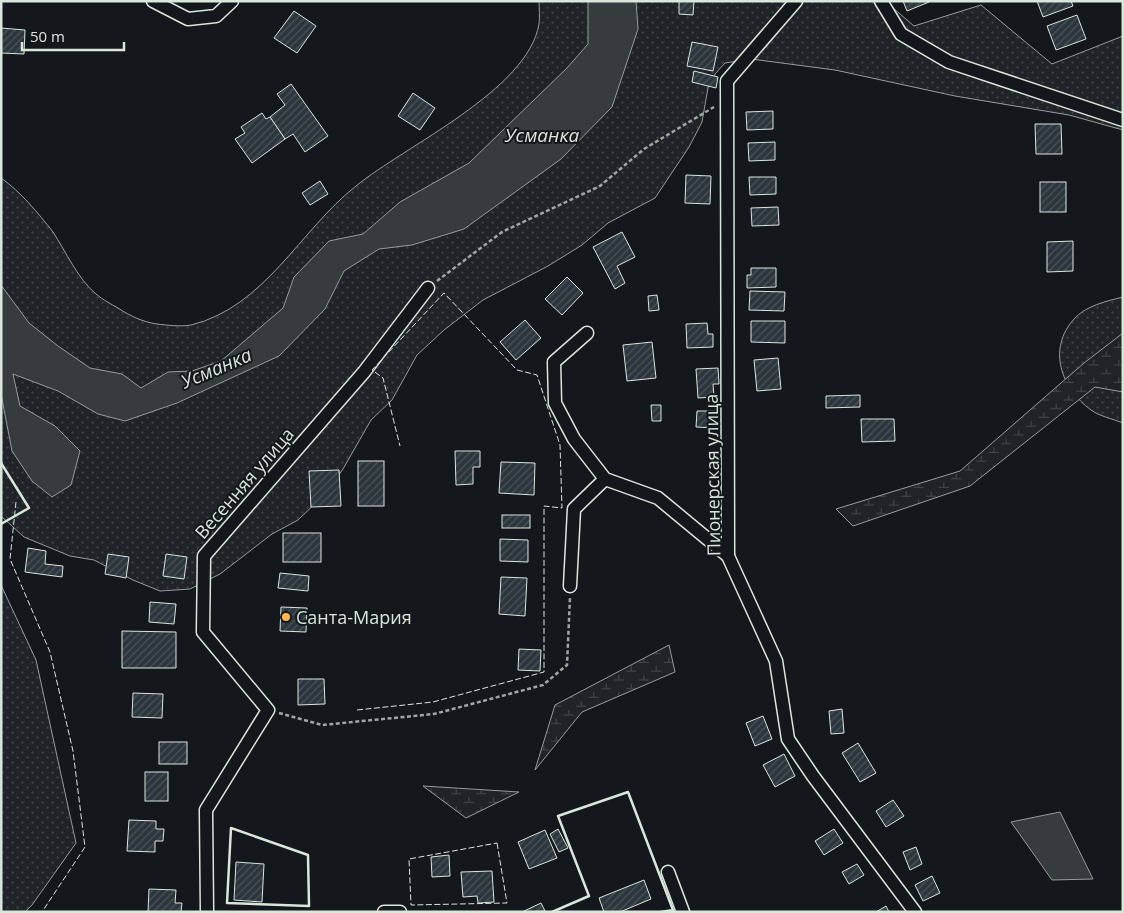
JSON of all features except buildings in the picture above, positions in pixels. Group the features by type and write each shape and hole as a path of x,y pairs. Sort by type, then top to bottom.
{"street":[{"path":"152,1 188,19 216,16 232,1"},
{"path":"881,1 901,34 949,62 1123,120"},
{"name":"Пионерская улица","path":"794,5 726,81 728,556 776,661 788,739 813,776 915,912"},
{"name":"Весенняя улица","path":"268,710 203,632 204,556 364,372 428,288"},
{"path":"587,333 554,362 555,403 574,439 605,479 658,498 728,556"},
{"path":"570,586 574,509 605,479"},
{"path":"207,912 206,810 268,710"},
{"path":"668,872 683,912"},
{"path":"384,912 400,912"}],"path":[{"path":"428,288 502,232 600,186 644,149 714,109 717,102"},
{"path":"268,710 322,725 434,714 543,685 567,665 570,586"}],"green space":[{"path":"539,1 885,1 914,26 981,5 1052,64 1123,36 1123,130 1069,115 955,96 835,70 751,59 725,63 715,74 708,88 702,122 689,147 655,198 608,223 582,245 548,266 483,300 444,330 417,355 392,400 371,420 343,469 325,494 298,520 272,534 220,574 190,589 160,591 133,580 94,560 70,556 24,537 1,516 1,178 22,196 53,232 84,281 99,296 127,314 147,322 174,326 191,325 217,316 240,302 261,285 336,204 356,186 377,170 462,115 513,72 530,48 539,24"},
{"path":"1123,297 1123,423 1094,412 1081,401 1065,379 1060,355 1061,343 1066,331 1079,314 1097,305"},
{"path":"1123,333 1123,392 1095,387 970,486 853,526 836,509 960,471 1084,363"},
{"path":"1,585 36,660 76,843 25,912 1,912"},
{"path":"669,645 675,672 582,712 535,770 555,705"},
{"path":"423,786 519,792 466,818"}],"water":[{"name":"Усманка","path":"588,1 636,1 638,29 612,107 561,159 464,229 412,245 379,249 344,271 325,309 279,356 177,403 125,421 98,414 58,391 13,374 20,406 55,426 80,451 71,485 52,497 32,481 12,451 1,394 1,285 29,323 58,346 90,368 122,374 141,388 168,372 192,371 221,361 283,308 294,277 329,241 363,234 400,202 469,163 567,68 588,44"},
{"path":"1060,812 1093,879 1052,880 1011,822"}],"fence":[{"path":"357,710 433,702 544,672 544,506 562,508 560,445 537,375 517,370 444,293 372,370 383,378 400,446"},
{"path":"16,502 10,559 50,652 73,751 85,847 42,912"},
{"path":"497,843 507,903 411,905 409,859 497,843"}],"wall":[{"path":"1,463 29,508 1,524"},
{"path":"552,912 589,896 558,816 628,792 673,910 661,912"},
{"path":"231,828 308,855 309,906 227,903 231,828"}],"place":[{"name":"Санта-Мария","path":"286,617"}]}
